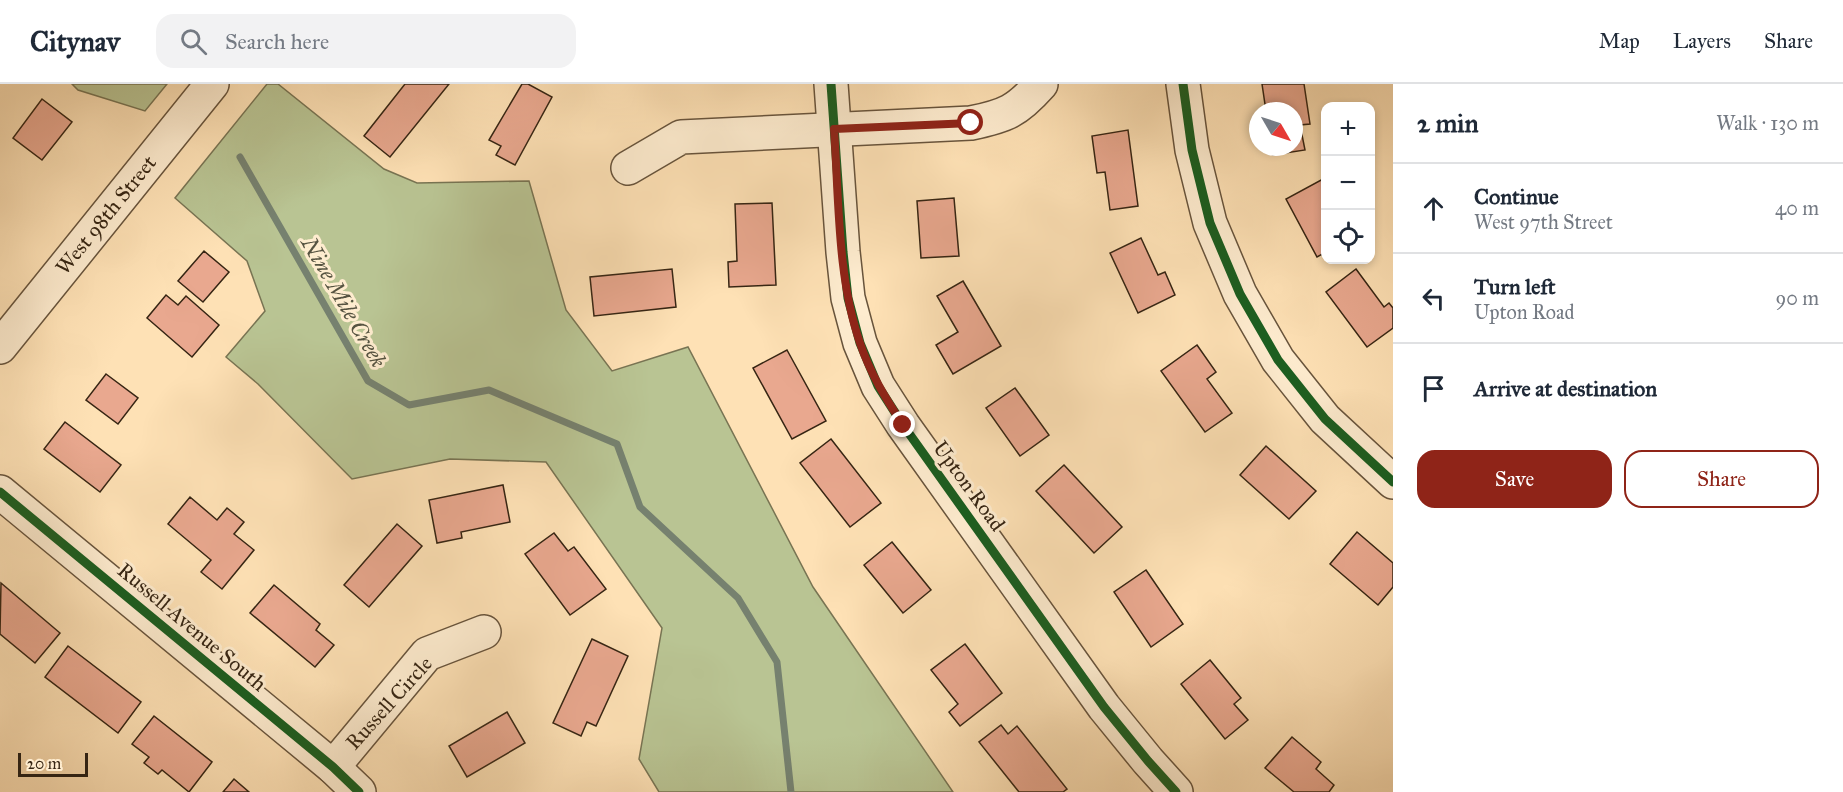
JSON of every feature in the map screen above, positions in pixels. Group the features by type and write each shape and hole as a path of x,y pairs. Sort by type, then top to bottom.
{"street":[{"name":"West 98th Street","path":"0,347 213,84"},
{"name":"Upton Road","path":"831,84 848,298 860,343 878,386 903,425 1104,706 1176,792"},
{"path":"628,168 681,137 971,123 998,118 1023,104 1041,84"},
{"path":"1183,84 1192,150 1210,223 1240,294 1284,369 1325,419 1393,482"},
{"name":"Russell Avenue South","path":"0,492 333,767 359,792"},
{"name":"Russell Circle","path":"333,767 427,654 484,632"}],"green space":[{"path":"72,84 167,84 145,111 78,90"},
{"path":"267,84 278,84 384,169 417,183 529,181 566,310 612,371 688,347 813,587 953,792 659,792 639,759 662,628 546,462 450,459 352,479 258,384 226,357 265,311 247,261 175,198"}],"building":[{"path":"405,84 449,84 390,157 364,136"},
{"path":"522,84 528,84 552,97 515,165 496,155 501,146 489,140"},
{"path":"1262,84 1304,84 1310,124 1303,125 1303,102 1265,102"},
{"path":"42,99 72,122 42,160 13,138"},
{"path":"1128,130 1138,206 1110,210 1105,172 1097,173 1092,136"},
{"path":"1321,180 1321,255 1317,257 1286,199"},
{"path":"954,198 959,256 921,258 917,201"},
{"path":"772,203 776,285 729,287 728,262 737,261 735,204"},
{"path":"1141,238 1158,275 1165,272 1175,295 1138,313 1110,253"},
{"path":"204,251 229,272 203,302 178,281"},
{"path":"672,269 676,307 594,316 590,277"},
{"path":"1356,269 1384,307 1389,303 1393,308 1393,328 1367,347 1326,292"},
{"path":"963,281 1001,346 953,374 936,345 958,332 937,296"},
{"path":"166,295 178,305 186,296 219,325 192,357 147,318"},
{"path":"1197,345 1216,372 1207,379 1232,413 1205,432 1161,371"},
{"path":"787,350 826,421 792,439 753,368"},
{"path":"106,374 138,398 118,424 86,400"},
{"path":"1015,388 1049,435 1020,456 986,408"},
{"path":"65,422 121,465 100,492 44,449"},
{"path":"831,439 881,503 850,527 800,463"},
{"path":"1266,446 1316,491 1289,519 1240,475"},
{"path":"1064,465 1122,527 1094,553 1036,491"},
{"path":"503,485 510,522 461,532 462,538 437,543 429,500"},
{"path":"190,497 217,520 227,508 244,522 234,534 254,550 222,589 201,572 211,560 168,524"},
{"path":"397,524 422,546 369,607 344,585"},
{"path":"1357,532 1393,563 1393,587 1378,605 1330,564"},
{"path":"554,533 568,551 574,547 606,589 570,615 525,554"},
{"path":"892,542 931,590 903,613 864,565"},
{"path":"1146,570 1183,624 1151,647 1114,592"},
{"path":"1,583 60,633 35,663 0,634"},
{"path":"274,585 320,624 316,630 334,645 315,667 250,613"},
{"path":"592,639 628,656 596,726 587,722 581,736 553,723"},
{"path":"965,644 1002,693 960,726 949,712 958,704 931,670"},
{"path":"68,646 141,702 118,733 45,677"},
{"path":"1210,660 1241,698 1234,704 1248,720 1225,739 1181,684"},
{"path":"507,712 525,743 467,777 449,746"},
{"path":"154,716 212,762 189,792 162,770 158,774 144,763 149,757 132,744"},
{"path":"1001,725 1008,734 1017,726 1067,789 1063,792 1019,792 979,742"},
{"path":"1292,737 1321,762 1316,769 1334,785 1329,792 1294,792 1265,768"},
{"path":"234,779 249,792 223,792"}],"waterway":[{"name":"Nine Mile Creek","path":"240,157 368,381 409,405 489,390 617,444 640,507 738,598 777,662 791,792"}],"cycle path":[{"path":"831,84 848,298 860,343 878,386 903,425 1104,707 1176,792"},
{"path":"1183,84 1192,150 1210,223 1240,294 1278,360 1325,419 1393,482"},
{"path":"0,492 333,767 359,792"}],"route":[{"path":"903,425 878,386 860,343 848,298 834,129 971,123"}]}
